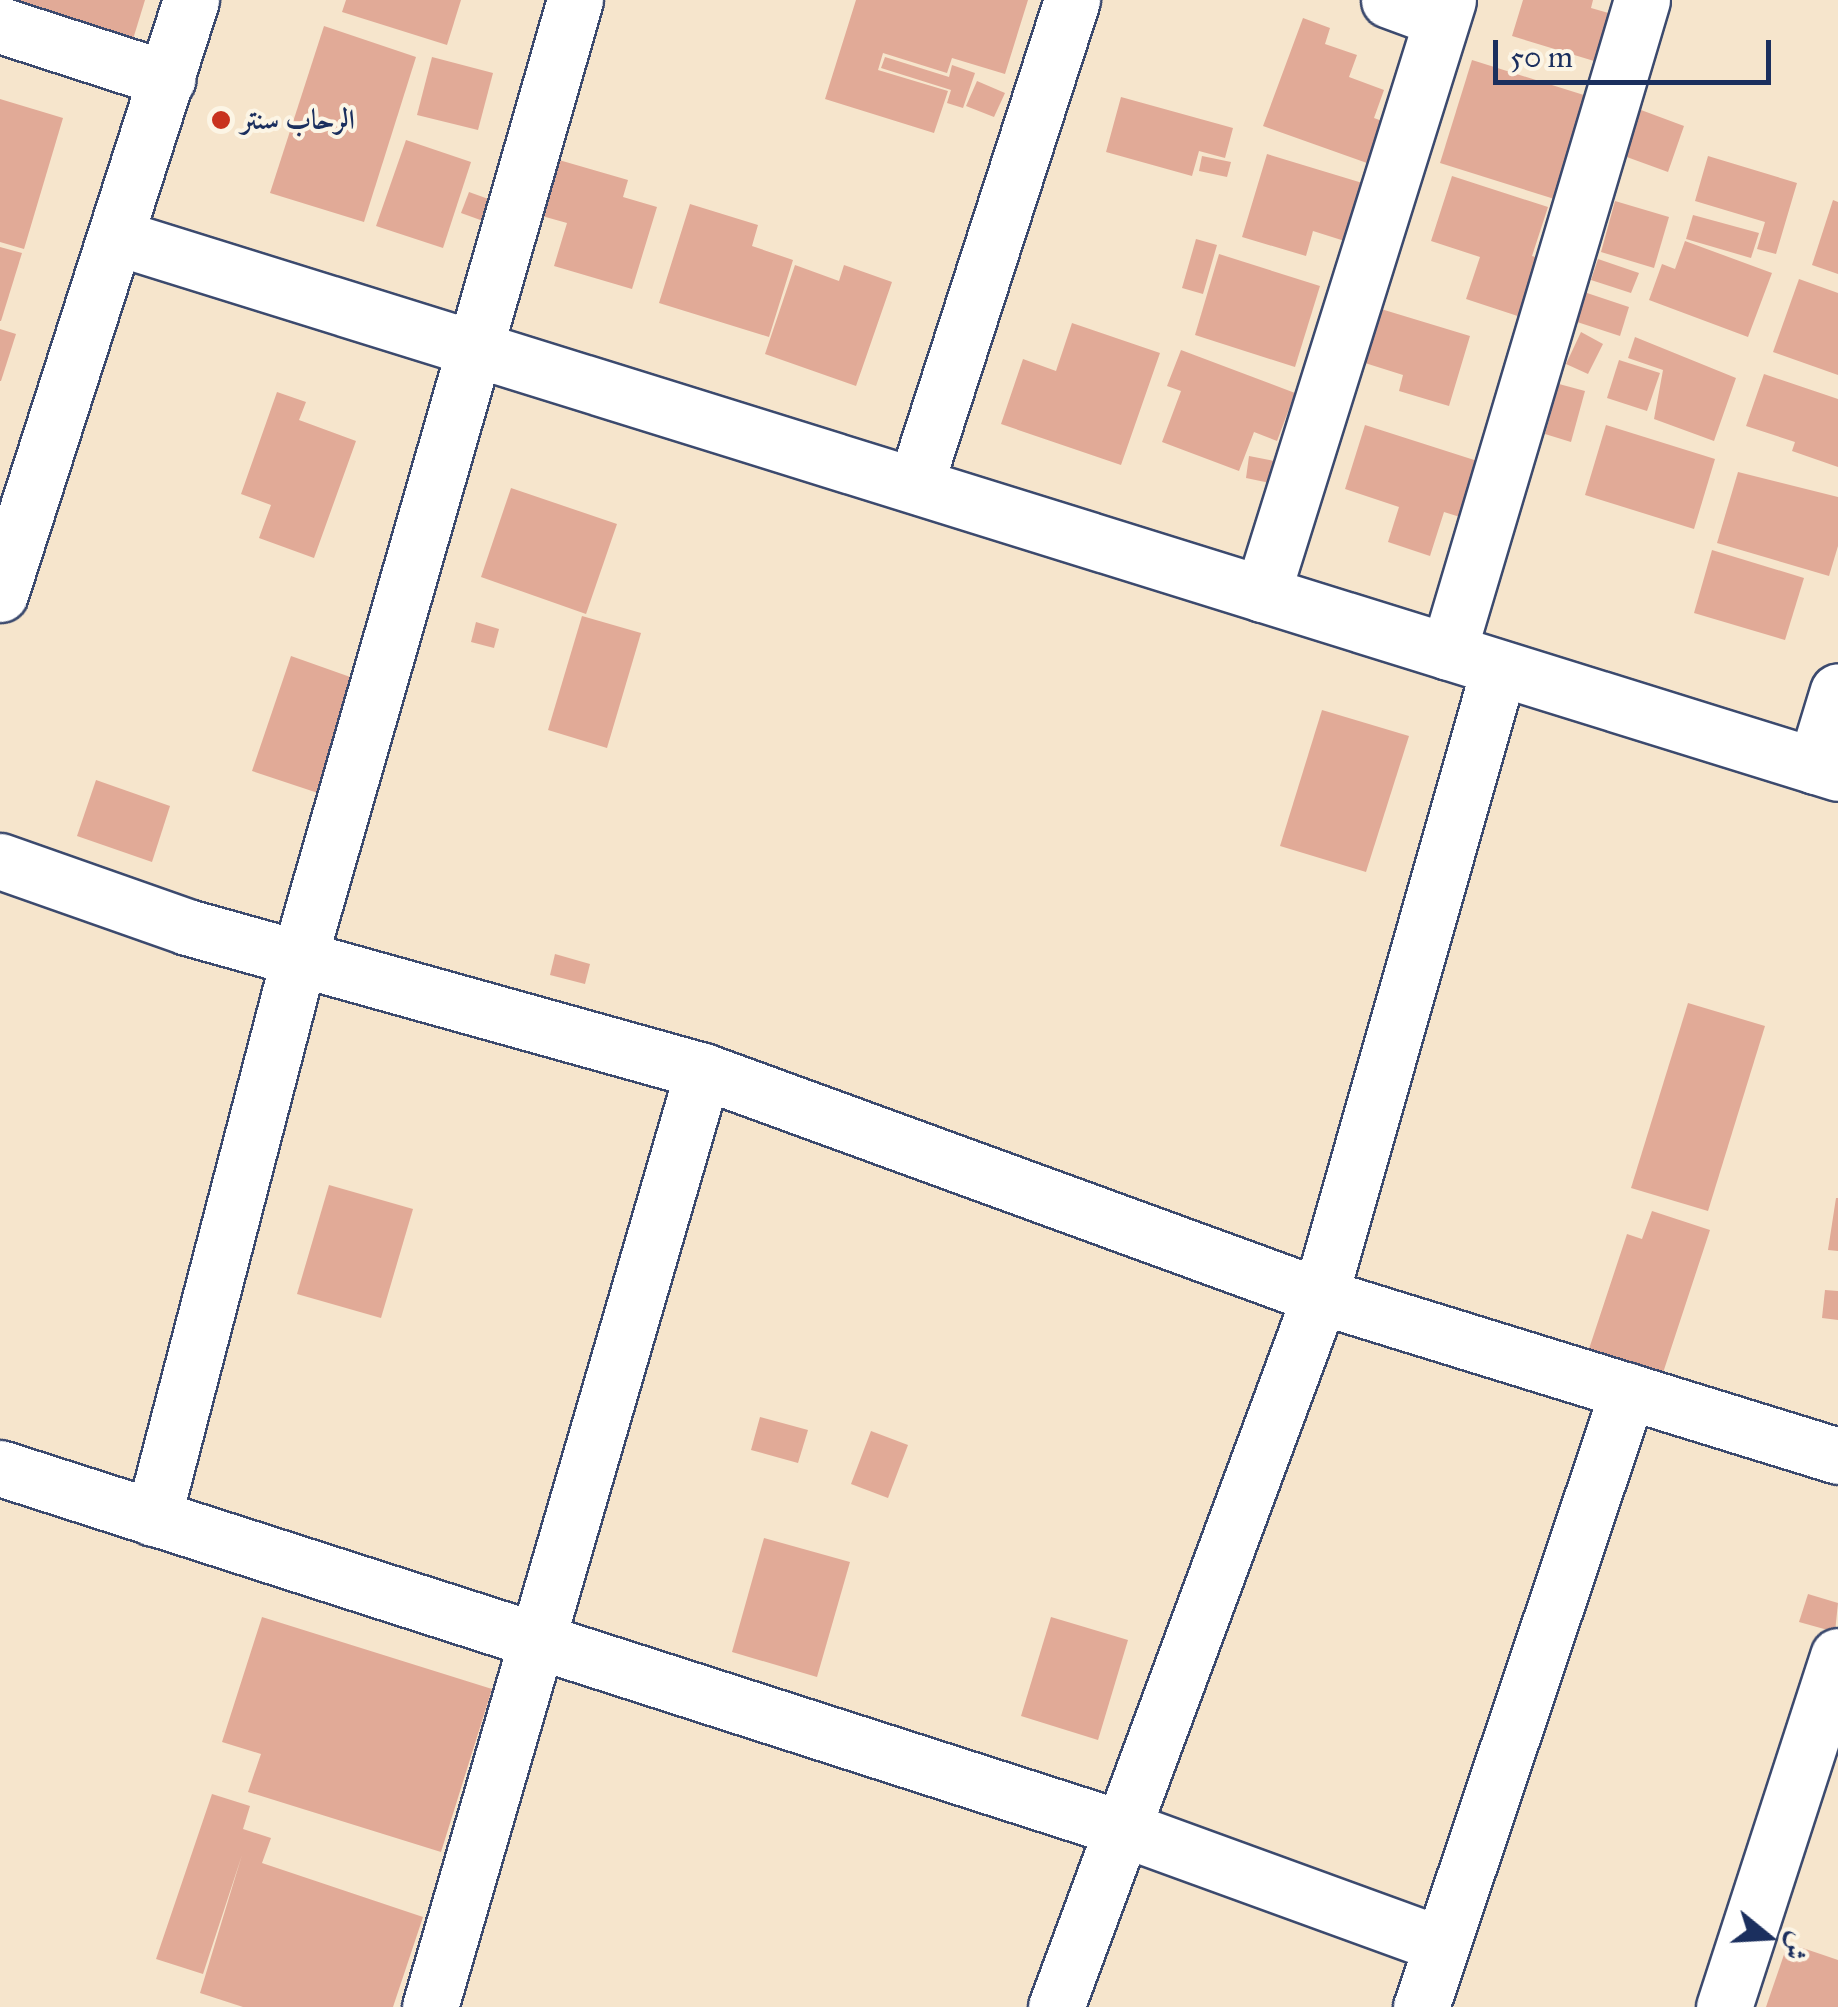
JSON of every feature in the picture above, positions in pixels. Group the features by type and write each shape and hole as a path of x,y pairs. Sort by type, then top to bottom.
{"street":[{"path":"0,594 192,0"},
{"path":"153,1518 300,958 576,0"},
{"path":"915,485 1072,0"},
{"path":"1262,594 1444,10 1389,0"},
{"path":"1056,2007 1320,1296 1473,660 1642,0"},
{"path":"0,25 167,79"},
{"path":"116,237 1826,769 1838,691"},
{"path":"0,861 187,927 704,1071 1320,1296 1838,1456"},
{"path":"430,2007 704,1071"},
{"path":"1421,2007 1628,1391"},
{"path":"0,1468 1124,1829 1442,1944"},
{"path":"1724,2007 1838,1656"}],"building":[{"path":"0,0 145,0 130,49"},
{"path":"346,0 461,0 447,45 342,12"},
{"path":"856,0 1028,0 1005,74 952,58 947,73 883,53 878,70 948,91 934,133 825,99"},
{"path":"1523,0 1593,0 1591,8 1619,16 1604,64 1512,36"},
{"path":"1303,18 1330,28 1325,44 1357,55 1349,77 1384,90 1374,118 1396,126 1381,168 1263,126"},
{"path":"324,26 416,57 364,222 270,193"},
{"path":"432,57 493,73 478,130 417,115"},
{"path":"885,57 949,77 952,65 975,73 963,108 947,103 951,90 881,68"},
{"path":"1472,60 1587,96 1564,202 1440,163"},
{"path":"977,81 1005,93 994,117 966,106"},
{"path":"1121,97 1233,128 1225,158 1199,151 1192,176 1106,152"},
{"path":"0,99 63,118 24,249 0,242"},
{"path":"1641,110 1684,126 1668,172 1624,156"},
{"path":"406,140 471,162 443,248 376,226"},
{"path":"1267,154 1369,185 1351,243 1313,231 1306,256 1242,237"},
{"path":"1202,156 1231,162 1227,177 1199,171"},
{"path":"1708,156 1797,183 1776,254 1757,249 1765,222 1695,201"},
{"path":"559,160 628,180 623,197 657,207 632,289 554,266 567,223 542,216"},
{"path":"1452,176 1548,207 1532,256 1552,262 1533,321 1466,299 1480,257 1431,241"},
{"path":"469,192 505,205 497,226 461,213"},
{"path":"1833,200 1838,202 1838,274 1812,265"},
{"path":"1615,201 1669,217 1654,268 1601,252"},
{"path":"690,204 758,225 752,246 793,260 769,337 659,303"},
{"path":"1693,215 1759,233 1751,258 1686,239"},
{"path":"1196,239 1217,245 1203,294 1182,288"},
{"path":"1685,241 1772,273 1748,337 1649,300 1662,264 1675,269"},
{"path":"0,247 22,253 1,321 0,321"},
{"path":"1219,254 1320,286 1295,367 1195,335"},
{"path":"1598,259 1639,273 1631,293 1591,280"},
{"path":"795,265 839,281 844,265 892,282 856,386 765,354"},
{"path":"1799,279 1838,293 1838,375 1773,352"},
{"path":"1581,291 1629,307 1620,336 1571,320"},
{"path":"1381,309 1470,336 1449,406 1399,391 1403,375 1365,363"},
{"path":"1072,323 1160,353 1121,465 1001,424 1023,359 1056,371"},
{"path":"0,329 16,334 1,381 0,381"},
{"path":"1581,332 1603,344 1588,374 1566,364"},
{"path":"1635,337 1736,378 1714,441 1654,419 1663,370 1628,358"},
{"path":"1181,350 1295,393 1277,441 1254,432 1239,471 1162,442 1181,391 1167,386"},
{"path":"1619,360 1660,373 1647,411 1607,398"},
{"path":"1764,374 1838,399 1838,467 1792,451 1795,442 1746,426"},
{"path":"1559,384 1585,391 1571,442 1545,434"},
{"path":"277,392 306,402 299,420 356,441 314,558 259,538 271,505 241,494"},
{"path":"1365,425 1493,466 1476,522 1444,512 1430,556 1388,542 1399,507 1345,489"},
{"path":"1606,425 1715,459 1694,529 1585,495"},
{"path":"1249,456 1274,461 1270,483 1246,478"},
{"path":"1738,472 1838,497 1838,546 1829,576 1717,543"},
{"path":"511,488 617,524 586,614 481,577"},
{"path":"1712,550 1804,578 1785,640 1694,613"},
{"path":"582,616 641,633 607,748 548,730"},
{"path":"476,622 499,629 494,648 471,642"},
{"path":"291,656 370,684 330,797 252,771"},
{"path":"1322,710 1409,736 1366,872 1280,846"},
{"path":"96,780 170,806 152,862 77,836"},
{"path":"555,954 590,964 585,984 550,975"},
{"path":"1688,1003 1765,1026 1708,1211 1631,1188"},
{"path":"329,1185 413,1209 381,1318 297,1294"},
{"path":"1838,1198 1838,1251 1828,1250"},
{"path":"1652,1211 1710,1230 1659,1385 1585,1361 1627,1234 1642,1239"},
{"path":"1825,1290 1838,1291 1838,1320 1822,1318"},
{"path":"760,1417 808,1430 798,1463 751,1450"},
{"path":"871,1431 908,1445 888,1498 851,1484"},
{"path":"764,1538 850,1562 817,1677 732,1652"},
{"path":"1808,1594 1838,1603 1835,1632 1799,1622"},
{"path":"262,1617 492,1689 441,1852 248,1792 261,1754 222,1742"},
{"path":"1051,1617 1128,1640 1098,1740 1021,1716"},
{"path":"212,1794 250,1806 243,1829 271,1838 262,1863 423,1917 393,2007 243,2007 200,1993 242,1855 203,1974 156,1959"},
{"path":"1788,1943 1838,1960 1838,2007 1766,2007"}],"place":[{"name":"الرحاب سنتر","path":"221,120"}]}
